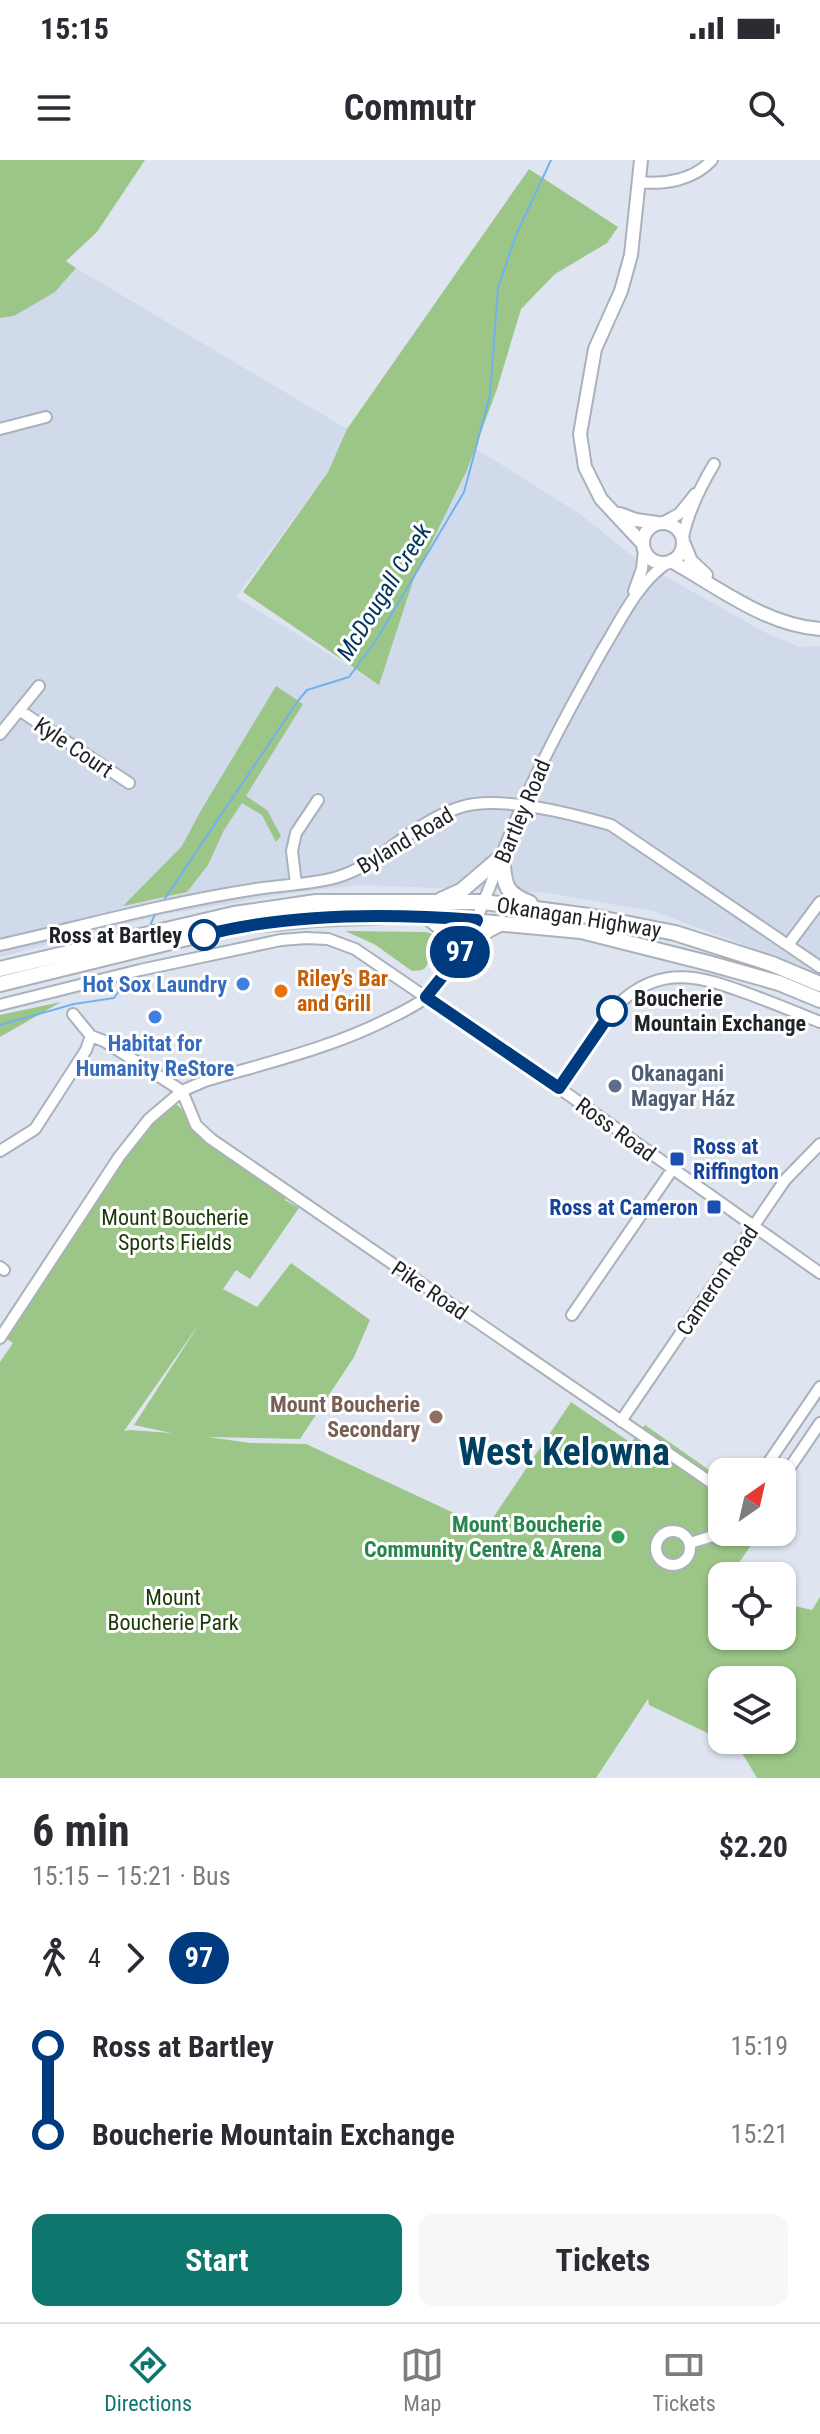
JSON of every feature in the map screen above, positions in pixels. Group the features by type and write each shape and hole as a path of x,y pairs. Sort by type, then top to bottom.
{"highway":[{"path":"435,902 461,891 502,856"},
{"path":"502,856 508,891 515,897 553,911"},
{"name":"Okanagan Highway","path":"0,984 234,914 316,902 484,902 675,933 772,964 820,984"},
{"name":"Okanagan Highway","path":"0,969 232,927 408,915 581,931 779,983 820,1000"},
{"path":"427,916 444,928 450,939 454,962"},
{"path":"462,949 502,923"}],"main road":[{"path":"641,160 631,255 621,291 595,349 580,434 585,467 601,499 654,561 669,562 785,624 820,629"},
{"path":"613,511 636,520 676,527 691,561 727,593"},
{"path":"644,547 647,531 660,523"},
{"path":"669,562 679,556 683,540"}],"street":[{"path":"639,182 656,184 687,178 712,160"},
{"path":"0,429 46,417"},
{"path":"660,523 679,514 714,464"},
{"path":"683,540 685,527 703,483"},
{"name":"Bartley Road","path":"630,604 642,569 644,547"},
{"name":"Bartley Road","path":"0,1338 119,1157 149,1119 182,1091 205,1081 357,1035 426,997 454,962 477,920 521,806 578,693 630,604 652,574 669,562"},
{"path":"0,734 39,686"},
{"name":"Kyle Court","path":"19,710 129,783"},
{"path":"296,884 292,851 296,833 318,800"},
{"name":"Byland Road","path":"0,945 250,890 321,881 349,873 426,823 461,806 500,804 575,815 611,825 820,967"},
{"path":"788,945 820,902"},
{"name":"Ross Road","path":"0,1005 127,973 281,940 328,939 355,949 426,997 820,1273"},
{"path":"559,1088 624,999 662,979 680,977 712,981 820,1022"},
{"path":"73,1014 91,1036 104,1041 182,1091"},
{"path":"0,1151 35,1129 86,1050 91,1036"},
{"name":"Pike Road","path":"182,1091 196,1125 211,1139 708,1480"},
{"name":"Cameron Road","path":"621,1421 785,1180 820,1144"},
{"path":"572,1315 672,1170"},
{"path":"772,1458 820,1387"},
{"path":"796,1458 819,1424 800,1416"},
{"path":"690,1543 708,1538"}],"shaded area":[{"path":"76,268 347,429 328,472 236,597 378,684 413,581 475,448 580,514 640,562 764,632 800,647 820,646 820,973 653,911 541,892 360,885 291,893 162,915 0,957 0,318 14,316 55,292"}],"green space":[{"path":"0,160 145,160 97,232 66,261 76,268 55,292 14,316 0,318"},
{"path":"529,169 618,227 607,243 555,274 521,309 497,389 467,470 413,581 379,685 243,592 328,472 347,429"},
{"name":"McDougall Creek","path":"276,686 303,704 246,796 267,810 281,836 276,842 262,815 242,803 224,830 208,865 187,892 123,906 182,846"},
{"path":"345,931 426,932 435,935 440,944 425,968 412,971 374,944"},
{"path":"61,1002 0,1037 0,1015"},
{"path":"173,1101 243,1167 287,1196 285,1200 299,1208 250,1279 236,1270 223,1289 257,1307 291,1263 370,1320 354,1357 300,1439 208,1437 250,1443 306,1444 486,1528 571,1402 631,1443 645,1425 708,1469 708,1546 750,1546 740,1562 708,1562 708,1650 796,1650 796,1606 812,1610 820,1597 820,1778 757,1778 743,1754 796,1754 796,1666 708,1666 708,1733 649,1705 648,1699 596,1778 0,1778 0,1362 13,1343 0,1335 0,1328 117,1155","holes":["200,1323 134,1425 171,1433 124,1431"]}],"waterway":[{"name":"McDougall Creek","path":"162,903 297,702 307,690 349,677 375,642 464,492 490,395 498,288 516,235 551,160"},
{"name":"McDougall Creek","path":"149,928 156,912"},
{"name":"McDougall Creek","path":"0,1025 74,1004 114,998 131,975"}],"bus line":[{"name":"97","path":"204,935 232,927 316,919 408,915 477,920 454,962 426,997 559,1088 612,1011"}],"place":[{"name":"Ross at Bartley","path":"204,935"},
{"name":"Hot Sox Laundry","path":"243,984"},
{"name":"Riley’s Bar and Grill","path":"281,991"},
{"name":"Boucherie Mountain Exchange","path":"612,1011"},
{"name":"Habitat for Humanity ReStore","path":"155,1017"},
{"name":"Okanagani Magyar Ház","path":"615,1086"},
{"name":"Ross at Riffington","path":"677,1159"},
{"name":"Ross at Cameron","path":"714,1207"},
{"name":"Mount Boucherie Secondary","path":"436,1417"},
{"name":"Mount Boucherie Community Centre & Arena","path":"618,1537"}],"district":[{"name":"West Kelowna","path":"564,1452"}],"park label":[{"name":"Mount Boucherie Sports Fields","path":"175,1230"},
{"name":"Mount Boucherie Park","path":"173,1610"}]}
